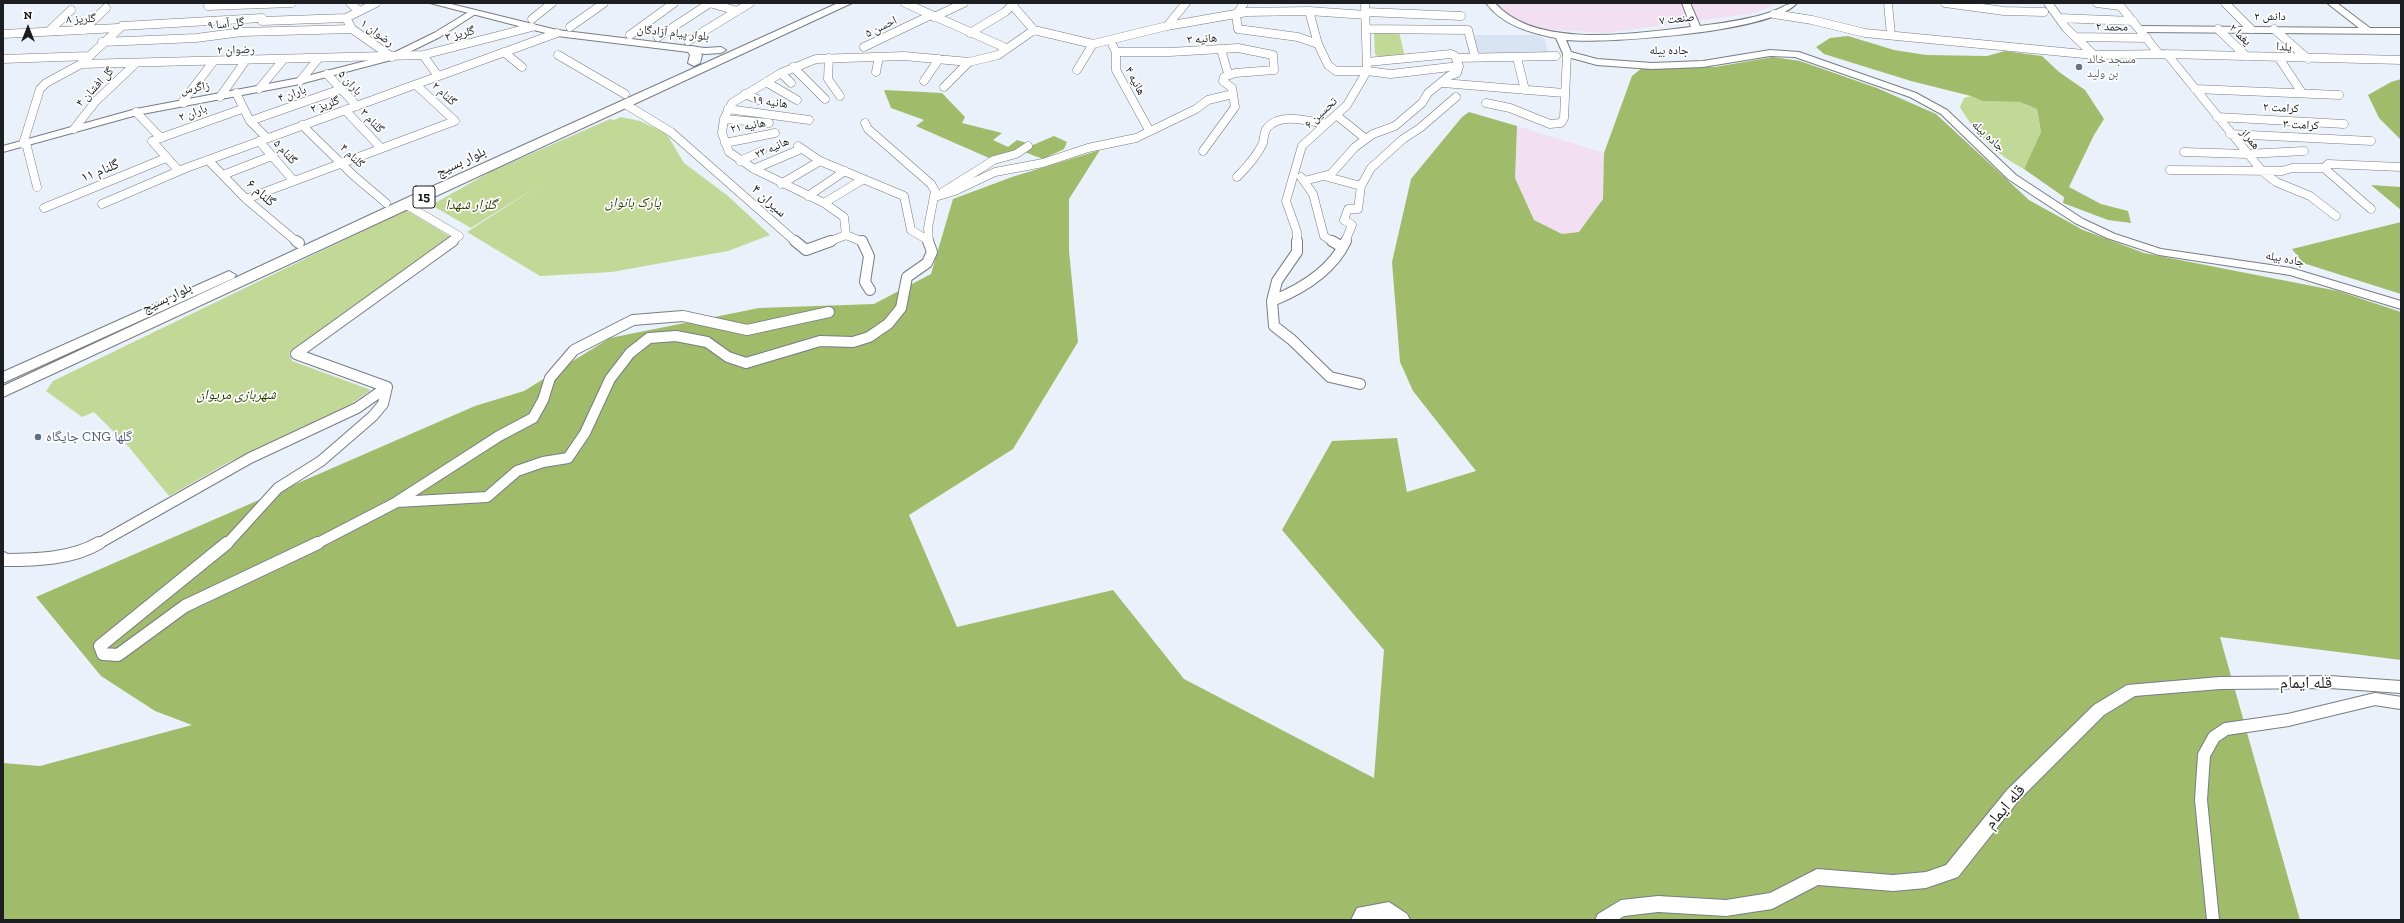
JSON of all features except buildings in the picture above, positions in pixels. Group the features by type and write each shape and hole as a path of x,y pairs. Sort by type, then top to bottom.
{"main road":[{"name":"بلوار پیام آزادگان","path":"435,3 473,13 532,23 658,38 726,53"},
{"name":"بلوار پیام آزادگان","path":"465,3 532,23 557,33 690,45"},
{"name":"بلوار بسیج","path":"3,392 405,204 625,99 694,62 726,53 825,3"},
{"name":"بلوار بسیج","path":"3,378 386,203 625,99 726,53 847,3"},
{"path":"690,45 696,55 694,62"}],"street":[{"path":"195,22 210,5 292,3"},
{"path":"350,3 359,10"},
{"name":"رضوان ۱","path":"376,3 359,10 346,18 352,29 392,57"},
{"path":"532,23 552,3"},
{"path":"570,27 604,3"},
{"path":"630,35 674,3"},
{"path":"658,38 710,3 737,11"},
{"path":"690,45 750,3"},
{"path":"905,3 1006,48"},
{"name":"احسن ۵","path":"864,47 964,3"},
{"path":"1167,26 1186,3"},
{"path":"1244,3 1235,14 1235,21 1238,29 1298,37 1318,44"},
{"path":"1303,3 1318,44 1332,70 1367,71 1391,74 1459,66"},
{"name":"تحسین ۶","path":"1360,384 1330,377 1292,340 1274,326 1272,302 1277,280 1297,252 1297,232 1286,201 1302,146 1347,105 1367,71 1368,62 1365,3"},
{"name":"صنعت ۷","path":"1490,3 1495,10 1508,20 1560,36 1599,37 1696,29 1741,22 1774,14 1793,3"},
{"path":"1686,3 1696,29"},
{"path":"1888,3 1892,35"},
{"path":"1945,3 2004,11 2044,12"},
{"path":"2048,3 2059,18 2094,55"},
{"path":"2097,3 2119,4"},
{"path":"2225,3 2251,29"},
{"path":"2331,3 2368,30"},
{"path":"970,33 1014,4 1034,30 1093,44 1111,41 1167,26 1235,14 1306,11 1461,16"},
{"name":"همراز","path":"2119,4 2147,38 2195,89 2230,134 2262,171 2276,182 2310,196 2336,216"},
{"path":"84,30 106,8"},
{"path":"49,31 71,10"},
{"name":"زاگرس","path":"3,149 136,112 300,81 392,57 437,35 473,13"},
{"name":"یلدا","path":"1774,14 1812,20 1865,33 2094,55 2163,54 2308,59 2401,60"},
{"name":"گلریز ۸","path":"3,34 262,18 262,21 346,18"},
{"path":"2059,18 2133,21"},
{"name":"گلریز ۳","path":"392,57 423,55 532,23"},
{"path":"37,187 25,143 40,89 46,83 81,64 102,42 120,27"},
{"name":"گل آسا ۹","path":"102,42 196,38 249,32 352,29"},
{"path":"1367,29 1468,30 1475,57"},
{"name":"دانش ۲","path":"2140,29 2401,30"},
{"name":"یغما ۲","path":"2218,29 2246,56"},
{"path":"2274,29 2308,59"},
{"path":"870,290 865,282 869,256 863,241 846,235 844,217 824,202 781,184 740,161 730,152 722,134 724,119 728,109 732,103 745,94 781,73 816,59 879,57 939,59 969,62 998,55 1034,30"},
{"name":"گلریز ۲","path":"102,204 208,160 557,33"},
{"path":"1486,103 1510,108 1550,124 1561,123 1564,118 1567,54 1560,36"},
{"name":"محمد ۲","path":"2076,37 2147,38"},
{"name":"هانیه ۴","path":"1111,41 1116,52 1116,70 1149,130"},
{"path":"1077,70 1093,44"},
{"path":"1221,49 1227,70"},
{"name":"هانیه ۳","path":"1116,52 1141,54 1221,49 1261,50 1273,55 1275,61 1274,70 1227,75 1224,77 1223,81 1232,88 1233,94"},
{"path":"504,52 522,67"},
{"name":"جاده بیله","path":"1567,54 1582,61 1629,64 1704,64 1753,53 1779,52 1796,54 1913,95 1944,112 2012,177 2079,221 2111,236 2159,252 2291,272 2401,305"},
{"path":"1368,62 1449,54 1456,58 1517,58 1556,56"},
{"path":"423,55 438,76"},
{"path":"558,55 625,99"},
{"path":"3,59 89,56"},
{"name":"رضوان ۲","path":"81,64 135,64 392,57"},
{"path":"876,72 879,57"},
{"path":"829,58 826,75 833,90 840,96"},
{"path":"1304,181 1331,174 1366,139 1373,134 1395,126 1422,103 1428,93 1443,83 1449,76 1457,73 1459,66 1456,58"},
{"path":"1517,58 1525,90"},
{"path":"2279,58 2302,93"},
{"path":"300,81 318,59"},
{"path":"924,81 939,59"},
{"path":"220,97 246,60"},
{"path":"259,89 284,60"},
{"path":"184,103 183,101 213,62"},
{"path":"944,87 969,62"},
{"name":"گل افشان ۴","path":"74,129 96,101 135,64"},
{"path":"793,67 825,99"},
{"path":"781,73 792,83"},
{"name":"باران ۵","path":"327,74 357,106"},
{"path":"766,82 797,100"},
{"path":"1443,83 1564,93"},
{"name":"گلنام ۲","path":"381,148 455,121 416,85"},
{"name":"باران ۴","path":"250,121 341,89"},
{"path":"2195,89 2339,95"},
{"path":"236,93 242,109 250,121 267,138"},
{"path":"745,94 758,100"},
{"path":"935,197 955,191 995,172 1043,163 1088,148 1136,138 1149,130 1196,109 1208,100 1233,94 1235,108 1230,118 1216,132 1203,151"},
{"path":"1272,302 1296,292 1319,274 1339,254 1352,225 1344,220 1348,209 1358,209 1362,186 1371,168 1403,139 1420,128 1456,97"},
{"name":"سیران ۴","path":"625,99 671,132 806,250 846,235"},
{"name":"باران ۲","path":"166,158 152,141 242,109"},
{"name":"هانیه ۱۹","path":"728,109 809,120"},
{"name":"گلنام ۳","path":"345,110 381,148"},
{"path":"136,112 161,138"},
{"path":"1336,115 1366,139"},
{"name":"کرامت ۲","path":"2217,117 2344,124"},
{"path":"724,119 769,123"},
{"path":"1237,177 1246,169 1259,151 1265,137 1266,129 1275,121 1289,119 1326,124"},
{"path":"397,502 487,497 517,471 543,462 568,458 585,433 610,379 630,352 649,338 676,336 707,342 728,357 746,363 820,341 853,342 869,337 888,324 901,308 906,277 927,263 932,252 926,239 928,219 936,191 931,184 868,129 865,122"},
{"name":"گلنام ۴","path":"302,125 386,203"},
{"name":"هانیه ۲۱","path":"726,143 775,133"},
{"name":"کرامت ۳","path":"2230,134 2371,141"},
{"name":"گلنام ۵","path":"259,141 293,180"},
{"path":"935,197 994,160 1016,154 1028,146"},
{"path":"246,199 381,148"},
{"name":"هانیه ۲۳","path":"754,169 799,148 820,161"},
{"path":"740,161 762,152"},
{"path":"2184,152 2248,154 2304,152"},
{"path":"223,175 272,156"},
{"path":"166,158 179,171"},
{"name":"گلنام ۱۱","path":"44,208 166,158"},
{"name":"گلنام ۶","path":"208,160 246,199 299,243"},
{"path":"781,184 820,161 846,171 862,180 904,196 911,230 926,239"},
{"path":"2170,170 2262,171 2324,168 2328,164 2401,167"},
{"path":"2324,168 2371,209"},
{"path":"1295,169 1313,194 1324,236 1342,247"},
{"path":"808,196 846,171"},
{"path":"1324,176 1362,186"},
{"path":"824,202 862,180"},
{"path":"387,387 347,370 296,354 459,236 405,204"},
{"path":"387,387 383,404 373,416 321,461 278,488 222,548 100,646 103,654 118,656 185,606 290,558 397,502 499,436 533,418 543,400 550,378 574,350 633,320 682,316 747,330 830,312"},
{"path":"3,558 5,560 36,560 89,549 250,458 357,408 387,387"},
{"name":"قله ایمام","path":"1604,920 1621,908 1658,904 1726,908 1772,901 1816,877 1893,883 1926,880 1952,871 2013,795 2099,710 2132,690 2220,683 2330,682 2401,686"},
{"path":"2213,920 2200,800 2204,755 2214,736 2226,729 2288,720 2375,698 2401,703"},
{"path":"1360,920 1363,914 1389,910 1401,920"}],"shaded area":[{"path":"1496,3 1779,3 1755,13 1605,33 1541,29 1510,17"},
{"path":"1473,35 1539,35 1545,40 1549,56 1478,55"},
{"path":"1517,126 1604,153 1603,199 1579,232 1562,234 1534,220 1515,178"}],"green space":[{"path":"1374,31 1399,32 1405,57 1380,58 1375,54"},
{"path":"1848,36 1894,50 1926,55 1987,56 2005,51 2042,56 2059,72 2085,90 2104,119 2094,135 2069,187 2101,204 2128,211 2131,223 2108,220 2063,203 2064,197 2024,169 2041,132 2037,109 2020,102 1982,101 1971,96 1911,81 1824,54 1816,47 1830,38"},
{"path":"1773,57 1800,61 1877,88 1936,114 2029,200 2083,230 2144,253 2338,291 2401,312 2401,660 2220,637 2300,920 3,920 3,763 40,766 192,725 155,711 101,676 36,597 475,406 524,391 610,338 759,308 874,304 931,274 953,199 1012,177 1100,150 1069,199 1069,251 1078,342 1013,449 909,515 957,627 1113,590 1184,679 1374,778 1384,650 1282,530 1332,441 1397,438 1407,492 1476,471 1413,391 1400,362 1392,262 1411,179 1462,117 1469,112 1517,126 1515,178 1534,220 1562,234 1579,232 1603,199 1604,153 1632,76 1642,68 1715,67"},
{"path":"2401,79 2401,140 2379,118 2368,95 2391,82"},
{"path":"884,90 942,93 965,117 962,123 1002,133 993,140 1008,147 1017,140 1033,145 1054,136 1067,142 1064,149 1043,159 1019,150 989,158 916,126 924,120 891,108"},
{"path":"1971,96 1982,101 2020,102 2037,109 2041,132 2024,169 2005,157 1988,143 1966,117 1960,107 1964,98"},
{"name":"پارک بانوان","path":"621,117 640,121 666,133 684,163 728,196 770,235 728,251 612,272 540,276 467,232 543,183 471,228 433,206 435,203 492,171 610,119 614,120"},
{"path":"2371,185 2401,187 2401,210"},
{"name":"شهربازی مریوان","path":"406,210 451,237 289,353 292,361 371,390 344,409 229,462 169,496 128,446 94,412 82,417 46,391 53,381"},
{"path":"2401,222 2401,294 2303,263 2292,249"}],"place":[{"name":"مسجد خالد بن ولید","path":"2079,67"},
{"name":"جایگاه CNG گلها","path":"38,437"}],"park label":[{"name":"گلزار شهدا","path":"471,205"}]}
